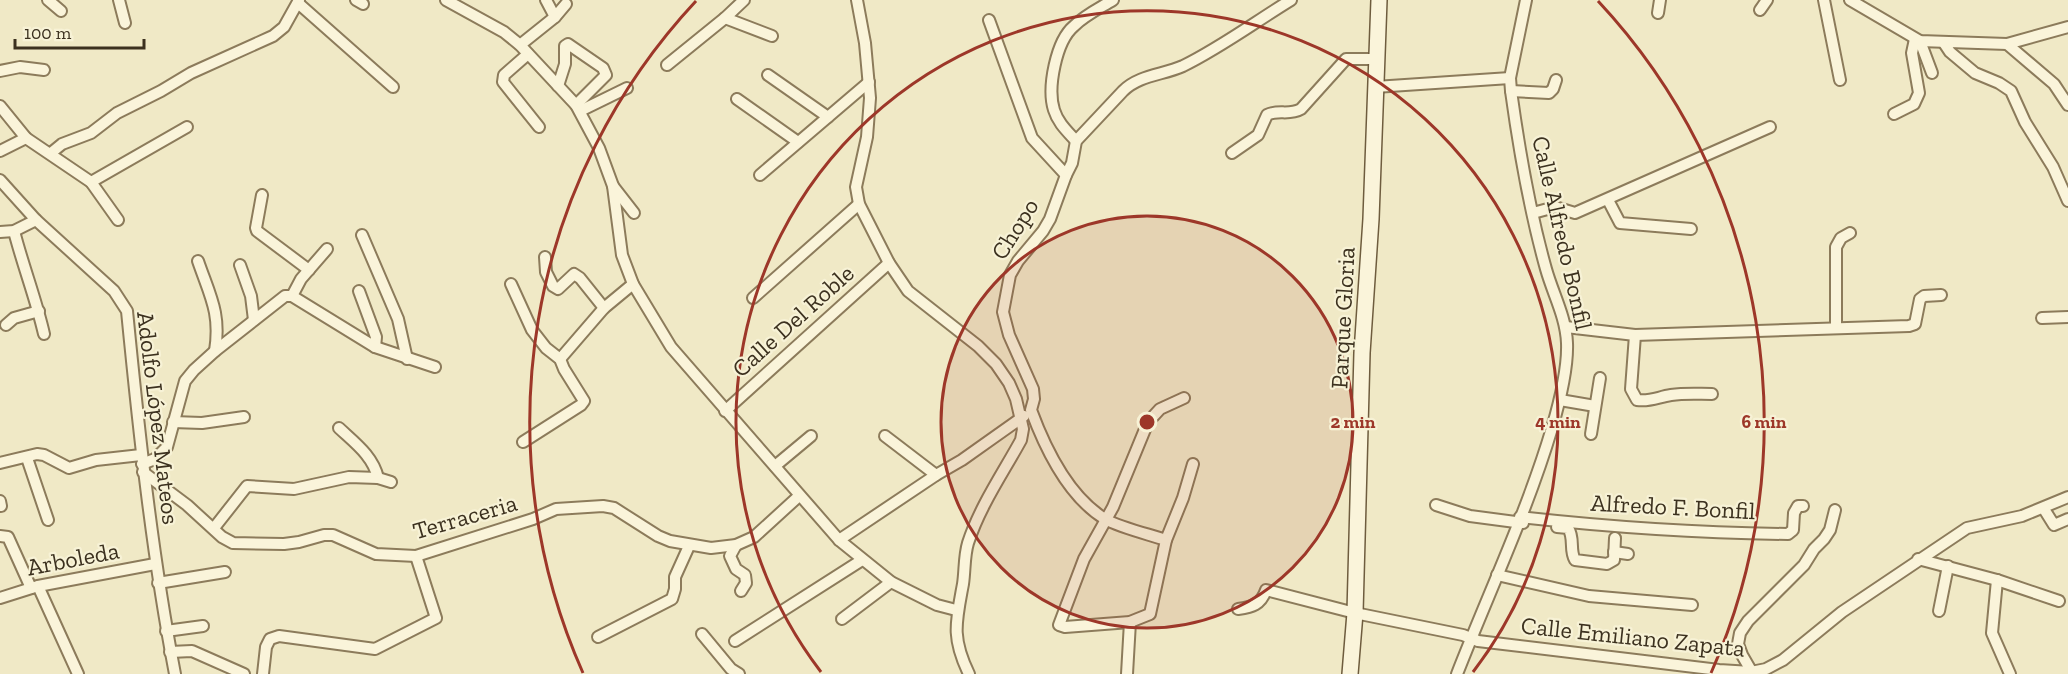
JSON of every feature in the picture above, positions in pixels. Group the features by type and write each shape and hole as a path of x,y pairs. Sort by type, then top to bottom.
{"main road":[{"name":"Parque Gloria","path":"1379,0 1377,59 1380,87"},
{"name":"Parque Gloria","path":"1360,674 1359,614 1371,219 1388,0"},
{"name":"Parque Gloria","path":"1350,674 1359,614"}],"street":[{"path":"48,0 61,11"},
{"path":"119,0 125,22"},
{"path":"446,0 504,32 520,45 578,108 599,148 613,186 621,255 633,284 671,347 838,540 891,582 937,605 957,610"},
{"path":"546,0 555,17"},
{"path":"667,65 744,0"},
{"path":"856,0 865,43 869,82 867,137 856,187 859,204 888,262 908,291 978,346 996,364 1009,383 1016,399 1023,429 1022,440 976,521 967,545 963,584 957,610 956,640 969,674"},
{"path":"1076,141 1060,123 1054,109 1052,94 1057,53 1062,39 1073,26 1113,0"},
{"name":"Chopo","path":"1166,540 1106,520 1090,508 1053,461 1031,410 1034,399 1033,390 1009,335 1003,312 1006,291 1010,275 1018,261 1050,219 1072,163 1076,141 1131,83 1181,67 1291,0"},
{"name":"Calle Alfredo Bonfil","path":"1457,674 1520,520 1544,453 1560,400 1567,347 1566,327 1546,269 1533,213 1511,91 1510,78 1526,0"},
{"path":"1658,14 1660,0"},
{"path":"1760,10 1767,0"},
{"path":"1824,0 1840,80"},
{"path":"1850,0 1917,40 2007,44 2068,27"},
{"path":"1872,0 1873,15"},
{"path":"51,153 62,144 91,133 117,113 202,67 273,36 284,27 298,1 393,87"},
{"path":"520,45 555,17 566,4"},
{"path":"725,18 772,36"},
{"path":"989,20 1032,138 1066,175"},
{"path":"1917,40 1932,73"},
{"path":"1894,114 1914,104 1919,93 1912,53 1917,40"},
{"path":"1944,43 1950,52 1975,73 1999,83 2011,92 2025,122 2054,167 2068,201"},
{"path":"558,86 565,63 565,46 568,44 603,68 606,75 578,108"},
{"path":"2007,44 2054,84 2068,105"},
{"path":"528,54 504,75 503,82 539,127"},
{"path":"1232,153 1258,135 1267,115 1278,111 1290,113 1300,109 1346,59 1377,59"},
{"path":"0,71 20,68 45,70"},
{"path":"768,75 828,117"},
{"path":"1380,87 1510,78"},
{"path":"1511,91 1549,93 1556,80"},
{"path":"760,174 869,82"},
{"path":"578,108 627,88"},
{"path":"737,99 798,142"},
{"path":"0,105 26,138 91,182 118,220"},
{"path":"91,182 187,127"},
{"path":"1533,213 1555,207 1575,213 1770,127"},
{"path":"0,152 26,138"},
{"name":"Adolfo López Mateos","path":"0,180 36,220 106,282 127,311 142,463 155,564 175,674"},
{"path":"613,186 634,213"},
{"path":"262,195 257,231 309,270"},
{"path":"1608,200 1620,223 1691,229"},
{"path":"753,298 859,204"},
{"path":"0,232 14,231 36,220"},
{"path":"14,231 44,334"},
{"path":"1836,328 1836,247 1841,238 1850,233"},
{"path":"362,235 398,319 407,359"},
{"path":"292,296 301,279 327,249"},
{"path":"545,257 546,272 552,286 558,288 574,274 580,278 604,308"},
{"path":"198,261 217,314 218,330 215,351"},
{"name":"Calle Del Roble","path":"725,411 888,262"},
{"path":"240,265 251,296 254,320"},
{"path":"511,284 532,330 546,348 560,359 584,401 582,405 523,442"},
{"path":"560,359 604,308 633,284"},
{"path":"359,291 376,337 375,347"},
{"path":"0,463 44,455 69,468 96,460 142,463 155,459 167,447 185,381 215,351 285,296 292,296 375,347 435,367"},
{"path":"1566,327 1635,335 1909,327 1915,324 1920,299 1924,296 1941,296"},
{"path":"6,325 14,318 39,311"},
{"path":"2042,318 2068,317"},
{"path":"1635,335 1630,389 1637,400 1648,402 1686,393 1712,394"},
{"path":"1591,434 1600,378"},
{"path":"1184,398 1160,409 1148,422 1106,520 1084,560 1059,625 1065,627 1130,622 1150,614 1166,540 1183,498 1193,464"},
{"path":"1560,400 1595,406"},
{"path":"838,540 962,460 1031,410"},
{"path":"173,422 202,423 244,417"},
{"path":"339,428 369,456 376,466 378,478"},
{"path":"775,466 811,435"},
{"path":"885,436 936,475"},
{"path":"27,458 48,520"},
{"name":"Terraceria","path":"142,463 222,537 233,543 284,544 333,535 376,554 417,556 533,519 556,509 603,506 614,508 658,536 689,546 711,548 736,545 754,537 799,496"},
{"path":"214,528 247,486 294,489 350,477 378,478 391,482"},
{"name":"Calle Emiliano Zapata","path":"1238,609 1256,606 1266,590 1478,641 1752,673 1783,660 1842,612 1967,528 2022,516 2044,509 2068,497"},
{"path":"1436,505 1470,516 1520,520 1568,528 1572,534 1571,553 1575,560 1607,564 1614,560 1615,538"},
{"name":"Alfredo F. Bonfil","path":"1520,520 1621,528 1788,534 1793,530 1794,513 1798,506 1803,506"},
{"path":"2044,509 2054,525 2068,519"},
{"path":"1752,673 1738,644 1740,633 1748,621 1803,565 1824,538 1830,530 1835,510"},
{"path":"0,536 8,537 78,674"},
{"path":"736,545 729,556 736,569 745,575 746,583 741,591"},
{"path":"598,637 672,598 675,577 689,546"},
{"path":"1614,552 1628,554"},
{"path":"263,674 266,647 270,639 279,636 375,649 435,618 417,556"},
{"path":"1918,559 1997,580 2060,601"},
{"path":"735,641 862,560"},
{"name":"Arboleda","path":"0,598 34,587 155,564"},
{"path":"1939,611 1948,566"},
{"path":"158,583 225,572"},
{"path":"1497,575 1589,596 1692,605"},
{"path":"1997,580 1992,633 2010,674"},
{"path":"842,619 891,582"},
{"path":"1127,674 1130,622"},
{"path":"166,631 203,626"},
{"path":"702,634 731,669 739,674"},
{"path":"170,652 192,651 244,674"}]}
